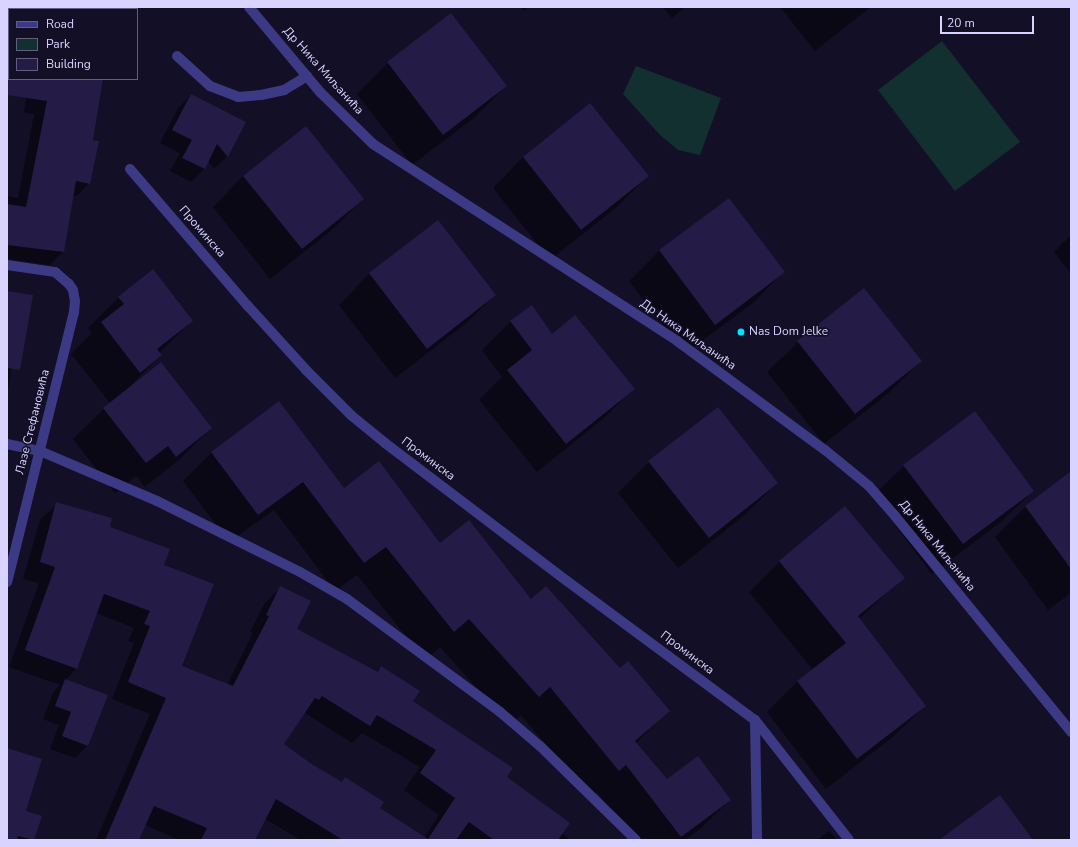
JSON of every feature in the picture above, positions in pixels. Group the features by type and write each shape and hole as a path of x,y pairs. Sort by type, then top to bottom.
{"street":[{"name":"Др Ника Миљанића","path":"249,7 307,76 347,120 374,144 678,341 825,450 869,486 1071,732"},
{"path":"177,56 210,86 238,96 261,95 284,90 307,76"},
{"name":"Проминска","path":"130,169 248,306 306,370 352,416 384,443 755,720 849,840"},
{"name":"Лазе Стефановића","path":"7,265 55,272 65,279 73,290 75,300 74,312 7,582"},
{"path":"7,444 40,451 157,501 229,535 300,572 347,599 506,716 540,746 636,840"},
{"path":"755,720 757,840"}],"green space":[{"path":"942,41 1020,142 955,191 878,90"},
{"path":"636,66 721,98 700,155 678,150 660,135 623,94"}],"building":[{"path":"451,13 507,86 443,135 387,62"},
{"path":"7,79 103,80 93,140 99,141 90,184 76,181 64,252 7,245 7,204 26,207 47,101 7,95"},
{"path":"191,94 246,122 228,157 217,144 205,169 182,158 192,140 172,130"},
{"path":"590,103 649,176 581,230 523,157"},
{"path":"306,126 364,199 302,249 243,176"},
{"path":"729,198 785,272 715,325 659,250"},
{"path":"438,220 496,295 427,349 369,273"},
{"path":"153,269 193,321 157,349 162,355 140,373 101,322 124,304 118,297"},
{"path":"864,288 922,361 855,414 797,341"},
{"path":"7,291 33,295 20,370 7,368"},
{"path":"532,305 552,334 575,315 635,389 566,444 507,370 532,350 510,321"},
{"path":"161,362 212,428 176,457 168,446 146,463 103,408"},
{"path":"279,401 344,488 379,461 440,543 469,520 531,599 546,586 620,668 628,661 670,711 635,741 667,779 698,756 731,800 681,837 626,765 619,771 550,687 539,697 469,619 454,632 386,547 364,563 303,482 258,515 211,452"},
{"path":"718,407 778,483 709,538 648,461"},
{"path":"975,411 1034,491 963,544 903,465"},
{"path":"1071,471 1071,569 1025,506"},
{"path":"56,502 112,518 110,527 170,549 164,565 214,584 182,666 233,686 269,616 266,615 280,586 311,601 297,629 378,672 381,666 420,691 413,701 513,768 507,777 570,823 558,840 494,840 469,822 456,840 343,840 276,799 255,840 201,840 207,828 154,806 139,840 105,840 166,698 128,682 150,626 144,624 150,611 104,594 77,669 25,650 55,567 40,562","holes":["322,696 370,726 377,715 436,750 420,773 455,798 428,839 380,808 384,802 345,777 342,782 310,763 284,744 315,698 319,700"]},
{"path":"845,506 905,578 858,616 926,706 857,759 797,681 846,643 779,561"},
{"path":"65,679 108,695 88,746 62,736 71,712 55,706"},
{"path":"7,748 42,759 26,811 42,816 34,840 18,836 17,840 7,840"},
{"path":"1000,795 1033,840 939,840"}],"place":[{"name":"Nas Dom Jelke","path":"741,332"}]}
